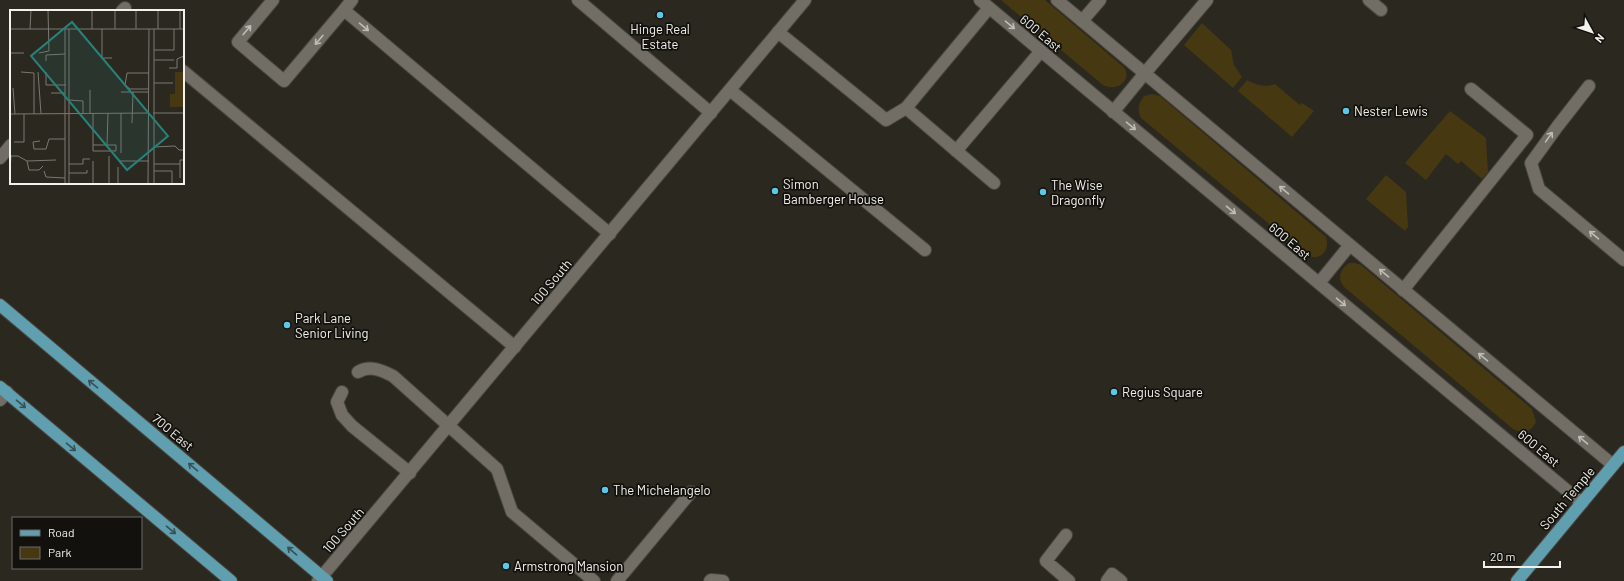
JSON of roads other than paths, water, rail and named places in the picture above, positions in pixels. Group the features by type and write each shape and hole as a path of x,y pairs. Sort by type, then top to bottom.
{"main road":[{"name":"700 East","path":"0,305 322,580"},
{"path":"2,393 231,581"},
{"name":"South Temple","path":"1517,581 1624,452"}],"street":[{"path":"273,0 238,42 284,81 352,0"},
{"path":"578,0 711,113"},
{"name":"100 South","path":"322,580 805,0"},
{"name":"600 East","path":"980,0 1582,503"},
{"path":"1057,0 1613,465"},
{"path":"1082,21 1100,0"},
{"path":"1113,112 1207,0"},
{"path":"1369,0 1381,10"},
{"path":"778,32 886,120 906,108 989,8"},
{"path":"344,10 610,234"},
{"path":"956,151 1041,51"},
{"path":"184,72 515,347"},
{"path":"1590,86 1557,127 1531,164 1539,189 1624,260"},
{"path":"1403,290 1527,135 1471,89"},
{"path":"730,90 925,250"},
{"path":"906,108 994,183"},
{"path":"0,158 10,146"},
{"path":"1319,283 1350,245"},
{"path":"358,372 363,369 378,369 393,376 497,469 512,512 594,581"},
{"path":"342,392 337,402 342,415 352,426 410,473"},
{"path":"617,581 691,492"},
{"path":"1066,535 1046,562 1069,581"},
{"path":"1107,581 1112,574 1120,581"}],"place":[{"name":"Hinge Real Estate","path":"660,15"},
{"name":"Nester Lewis","path":"1346,111"},
{"name":"Simon Bamberger House","path":"775,191"},
{"name":"The Wise Dragonfly","path":"1043,192"},
{"name":"Park Lane Senior Living","path":"287,325"},
{"name":"Regius Square","path":"1114,392"},
{"name":"The Michelangelo","path":"605,490"},
{"name":"Armstrong Mansion","path":"506,566"}]}
